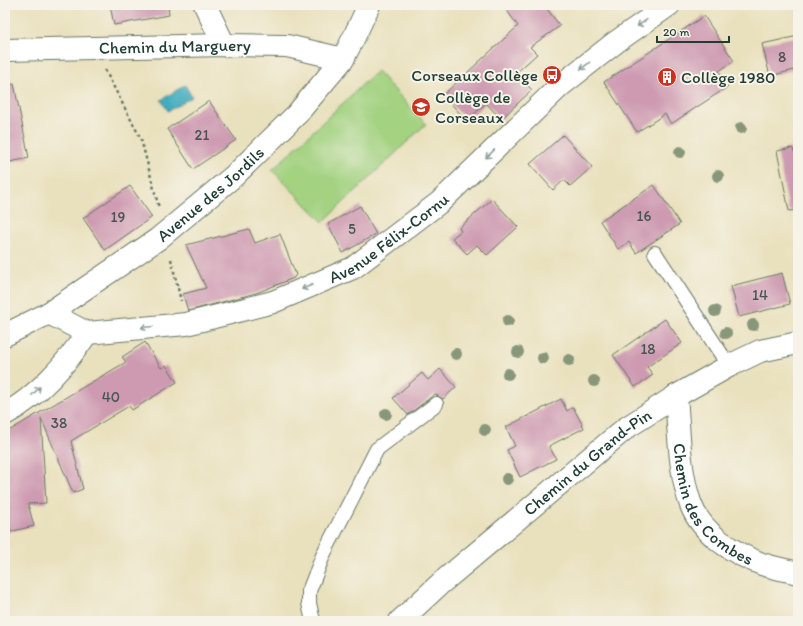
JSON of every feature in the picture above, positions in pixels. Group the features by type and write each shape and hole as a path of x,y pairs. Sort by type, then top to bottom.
{"street":[{"path":"205,5 224,45"},
{"name":"Avenue des Jordils","path":"5,335 49,313 158,238 235,175 297,114 343,59 369,5"},
{"name":"Avenue Félix-Cornu","path":"87,333 186,324 273,302 353,268 440,202 560,86 616,42 669,5"},
{"name":"Chemin du Marguery","path":"5,50 224,45 287,46 343,59"},
{"path":"5,414 30,398 70,357 87,333 49,313"},
{"name":"Chemin du Grand-Pin","path":"400,621 458,569 620,433 676,396 729,366 760,351 798,343"},
{"name":"Chemin des Combes","path":"676,396 685,481 691,506 703,524 717,540 735,551 763,564 798,573"}],"lane":[{"path":"655,254 729,366"},
{"path":"314,621 309,603 309,591 324,553 377,449 436,404"}],"path":[{"path":"104,69 141,139 160,211"},
{"path":"171,258 182,302"}],"green space":[{"path":"377,71 426,124 323,222 272,170"}],"water":[{"path":"185,85 192,97 168,111 161,100"}],"building":[{"path":"110,5 168,5 169,15 114,25"},
{"path":"503,5 544,5 560,26 530,47 537,54 516,73 532,90 501,119 486,103 467,121 443,95 518,26"},
{"name":"Collège 1980","path":"704,16 734,61 719,71 729,86 671,124 665,114 637,132 604,82"},
{"path":"798,36 798,69 770,76 762,44"},
{"path":"14,84 29,158 5,163 5,85"},
{"path":"209,101 236,140 193,169 167,129"},
{"path":"563,135 592,167 570,186 564,180 553,190 530,164"},
{"path":"792,148 798,157 798,210 789,211 777,151"},
{"path":"654,185 680,224 636,253 629,242 618,249 600,221"},
{"path":"130,186 152,217 105,250 83,218"},
{"path":"492,199 518,227 487,255 477,245 467,254 452,238 461,231 459,228"},
{"path":"360,206 376,234 343,253 328,224"},
{"path":"249,229 255,243 280,234 296,275 294,278 256,293 188,311 183,294 206,288 186,245"},
{"path":"782,273 790,304 739,317 731,286"},
{"path":"665,319 682,343 647,367 653,375 635,387 613,355"},
{"path":"145,342 161,368 166,365 177,382 132,410 129,406 71,441 83,489 73,493 41,418 46,503 28,504 34,526 5,533 5,433 126,362 122,357"},
{"path":"440,369 456,387 443,399 435,394 408,415 393,398 422,373 428,380"},
{"path":"561,399 567,411 573,407 584,428 549,446 556,459 520,477 507,450 515,446 506,427"}],"place":[{"name":"Corseaux Collège","path":"552,75"},
{"name":"Collège 1980","path":"667,77"},
{"name":"Collège de Corseaux","path":"421,107"}]}
